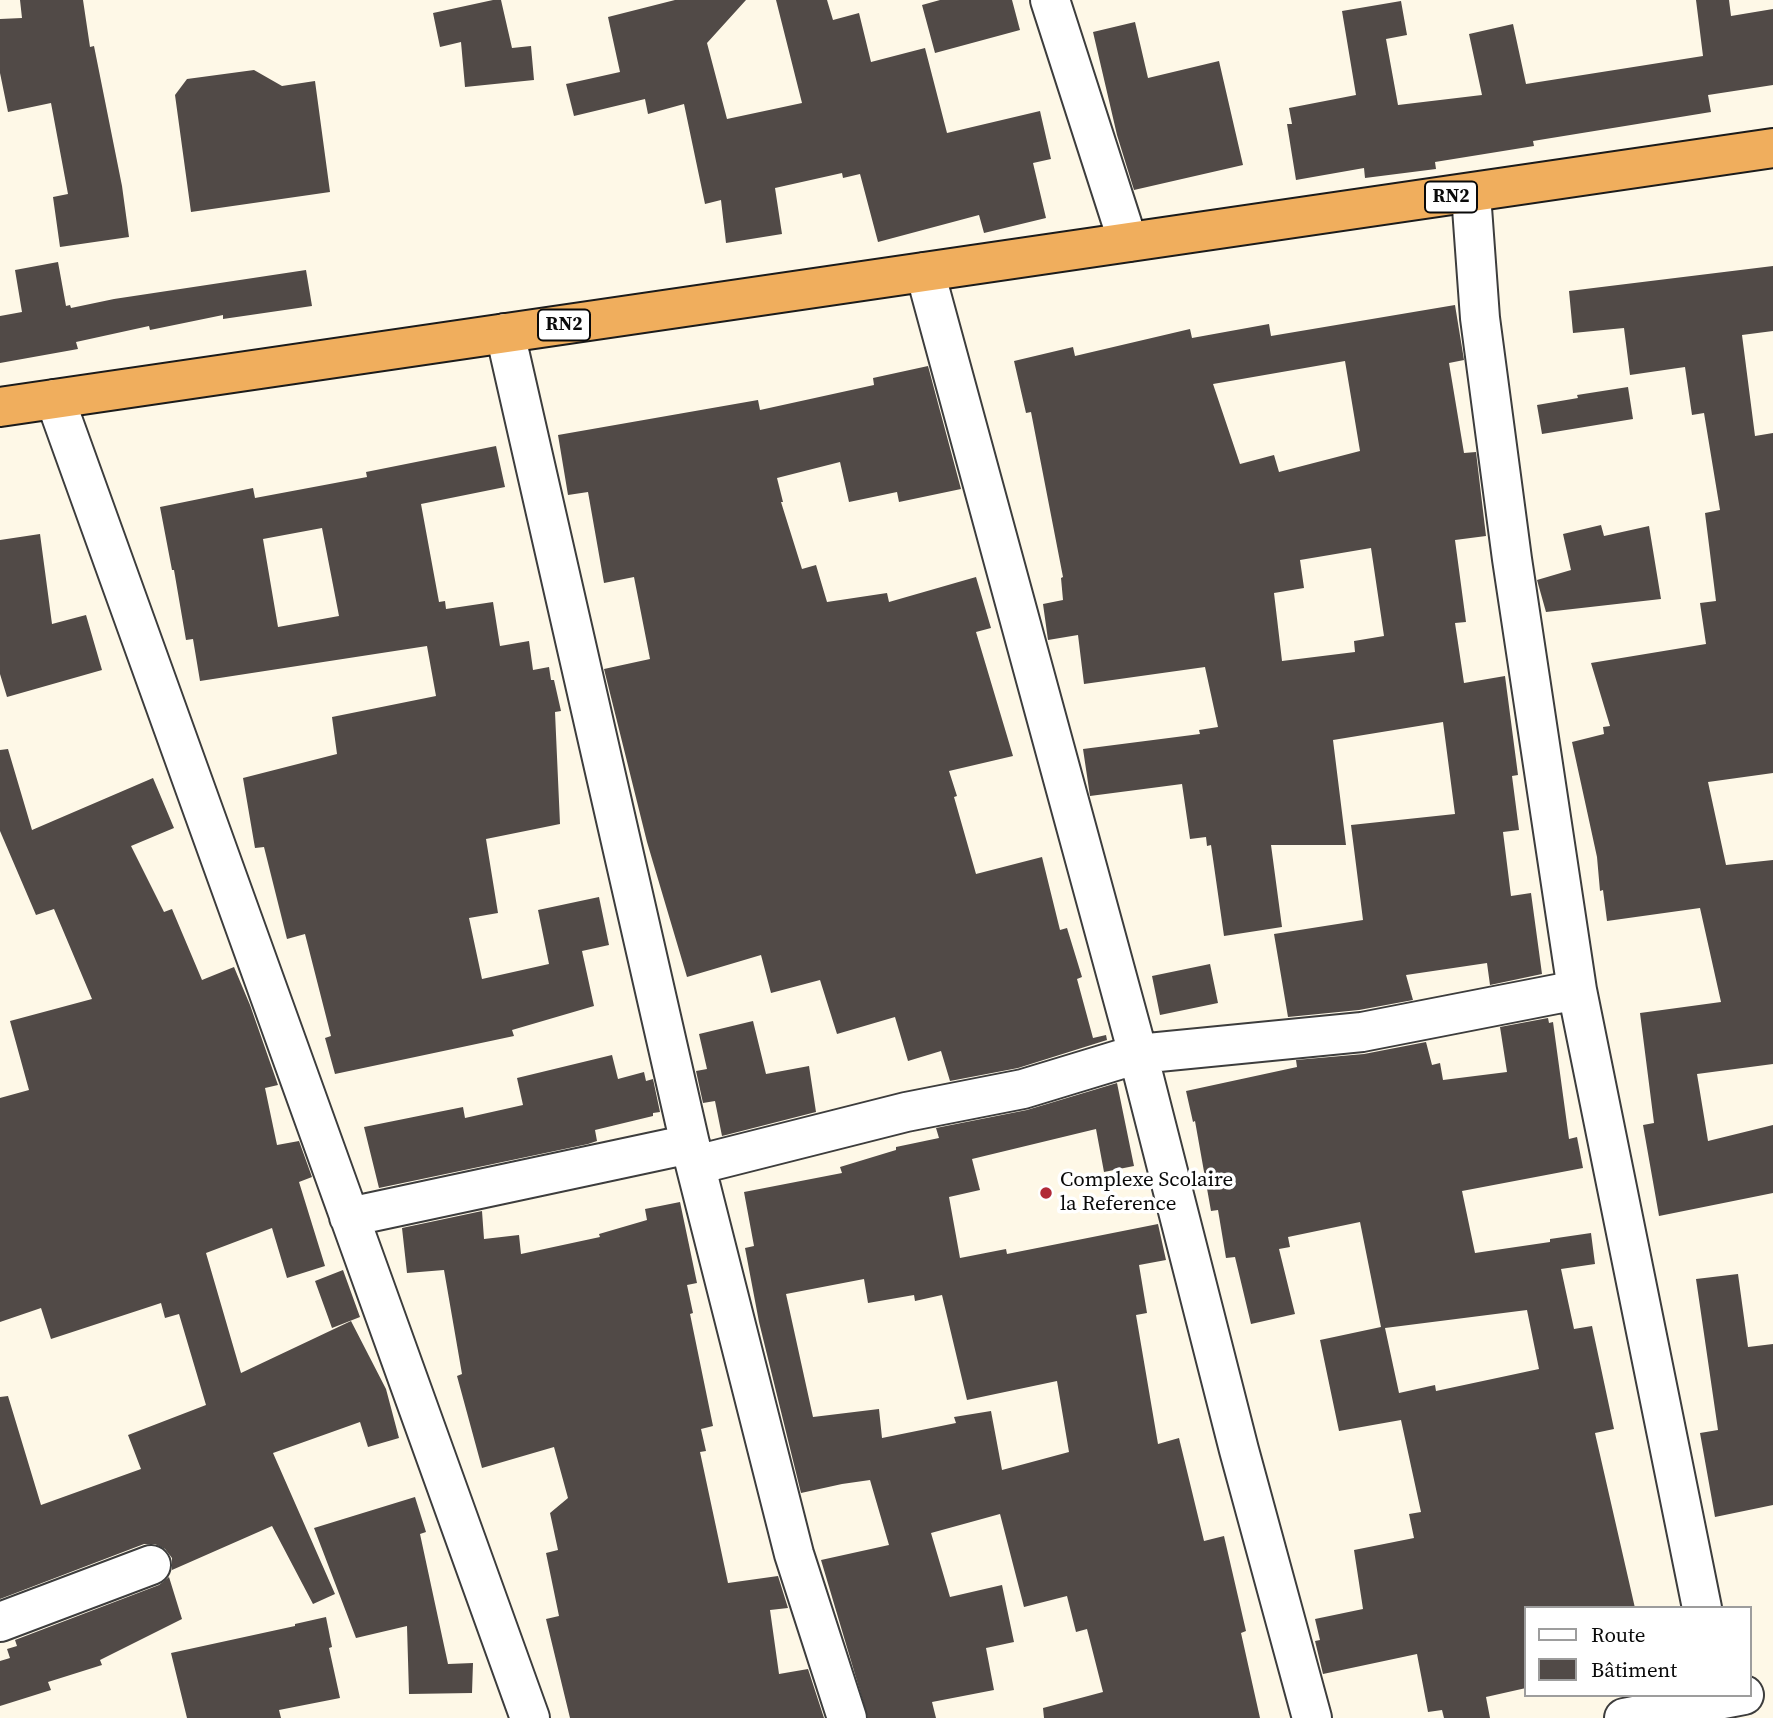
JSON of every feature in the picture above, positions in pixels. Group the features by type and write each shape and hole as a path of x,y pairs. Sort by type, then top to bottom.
{"highway":[{"name":"RN2","path":"0,407 1773,148"}],"street":[{"path":"1050,0 1128,242"},
{"path":"1471,194 1480,318 1512,559 1577,990 1702,1606"},
{"path":"925,272 1138,1054 1239,1450 1312,1718"},
{"path":"505,333 693,1154 794,1554 847,1718"},
{"path":"55,399 530,1718"},
{"path":"349,1217 693,1154 1023,1089 1138,1054 1362,1032 1577,990"},
{"path":"0,1622 151,1565"},
{"path":"1752,1696 1773,1691"},
{"path":"1623,1718 1732,1700"}],"building":[{"path":"20,0 83,0 90,47 94,46 122,186 129,237 60,247 53,197 68,194 51,103 8,112 0,73 0,19 22,18"},
{"path":"501,0 512,48 531,46 534,80 465,87 461,42 440,47 433,13"},
{"path":"675,0 746,0 707,43 727,119 802,103 776,0 827,0 833,20 859,13 871,62 925,48 947,133 1040,111 1051,159 1033,163 1046,218 984,233 979,215 878,242 860,174 843,178 842,173 775,188 782,234 726,243 721,200 705,204 684,104 648,114 645,99 574,116 566,84 620,72 608,17"},
{"path":"940,0 1012,0 1020,30 935,53 922,5"},
{"path":"1696,0 1729,0 1731,16 1773,9 1773,85 1708,95 1711,112 1533,141 1534,146 1435,162 1436,169 1365,178 1364,168 1296,180 1287,124 1292,124 1289,108 1356,95 1342,11 1401,1 1407,35 1386,39 1398,105 1482,95 1469,34 1513,24 1526,84 1703,56"},
{"path":"1135,22 1148,78 1219,61 1243,165 1134,190 1117,135 1093,32"},
{"path":"254,70 282,86 315,81 330,192 191,212 175,95 187,79"},
{"path":"58,262 66,306 70,305 71,308 306,270 312,306 223,319 223,315 150,330 149,326 76,342 78,349 0,363 0,316 22,312 15,270"},
{"path":"1773,266 1773,331 1742,335 1755,436 1773,433 1773,773 1708,782 1726,865 1773,860 1773,1064 1697,1074 1708,1141 1773,1125 1773,1193 1659,1216 1643,1125 1654,1123 1640,1013 1721,1002 1700,908 1607,921 1603,890 1600,891 1597,857 1572,742 1604,734 1603,727 1610,726 1591,663 1706,644 1700,603 1716,601 1705,513 1720,510 1704,413 1692,415 1685,367 1630,375 1624,328 1573,333 1569,291"},
{"path":"1455,305 1464,360 1449,363 1464,453 1476,452 1486,536 1455,540 1466,622 1455,623 1464,683 1505,676 1518,775 1512,776 1519,830 1503,832 1511,896 1531,893 1542,974 1490,985 1487,963 1406,975 1413,1000 1359,1010 1288,1017 1274,934 1363,920 1351,825 1455,814 1443,722 1333,740 1346,845 1271,845 1282,927 1224,936 1211,845 1207,846 1206,837 1190,839 1182,784 1090,796 1083,749 1200,734 1199,730 1218,727 1205,667 1084,684 1078,635 1048,640 1043,604 1063,600 1063,577 1031,412 1026,413 1014,361 1073,347 1075,356 1190,329 1192,338 1269,324 1271,336","holes":["1345,361 1360,451 1279,472 1274,455 1240,464 1213,384","1371,548 1384,636 1354,641 1355,652 1282,661 1274,593 1304,588 1300,560"]},
{"path":"928,366 961,489 899,502 897,492 849,502 840,462 777,478 781,502 802,569 816,565 827,602 887,593 889,602 976,577 991,628 976,632 1013,756 949,771 957,796 954,797 976,874 1042,857 1060,930 1067,928 1082,977 1077,979 1093,1038 1106,1035 1107,1040 1018,1068 950,1081 941,1051 908,1061 895,1017 837,1034 820,980 771,993 761,955 687,977 647,842 604,669 650,659 634,577 604,583 588,492 568,495 558,435 758,400 760,410 874,385 873,378"},
{"path":"1628,387 1633,419 1542,434 1537,405"},
{"path":"496,446 505,487 421,504 439,602 445,601 446,609 493,602 500,646 529,641 533,670 549,667 551,680 554,680 561,711 555,712 560,824 486,839 498,913 469,918 482,979 549,964 538,910 599,897 609,945 582,951 594,1006 512,1030 514,1036 335,1074 325,1038 331,1036 305,934 287,939 264,847 255,848 243,778 337,754 332,717 436,696 427,646 200,681 193,639 186,640 160,507 253,488 255,498 367,477 366,472","holes":["322,528 339,616 278,627 263,539"]},
{"path":"1601,525 1604,536 1649,526 1661,599 1546,612 1537,580 1571,570 1563,534"},
{"path":"40,534 52,624 86,615 102,670 7,697 0,674 0,540"},
{"path":"8,749 32,830 153,778 174,828 131,846 164,912 172,909 202,980 234,967 278,1085 265,1088 277,1145 299,1141 312,1177 299,1182 325,1266 287,1278 272,1228 206,1253 241,1373 351,1321 386,1389 399,1438 368,1447 360,1422 273,1453 335,1594 313,1604 272,1526 172,1570 172,1558 165,1549 155,1544 144,1544 0,1599 0,1397 8,1396 41,1505 141,1469 128,1435 206,1405 179,1314 165,1318 161,1303 51,1339 41,1308 0,1322 0,1098 29,1090 10,1021 92,999 54,909 36,915 0,831 0,750"},
{"path":"1210,964 1218,1003 1160,1015 1152,976"},
{"path":"1548,1018 1549,1023 1553,1022 1569,1139 1577,1137 1583,1168 1462,1191 1475,1253 1591,1233 1595,1264 1561,1269 1574,1329 1592,1326 1614,1429 1595,1433 1635,1606 1524,1606 1524,1688 1486,1697 1490,1718 1444,1718 1442,1710 1428,1712 1417,1654 1323,1674 1315,1641 1320,1640 1315,1619 1363,1609 1354,1550 1414,1538 1409,1514 1421,1512 1401,1420 1339,1431 1320,1340 1381,1327 1360,1222 1288,1237 1290,1247 1279,1249 1295,1314 1251,1324 1235,1257 1226,1258 1218,1210 1211,1211 1195,1121 1193,1122 1186,1091 1297,1067 1296,1060 1364,1054 1426,1042 1432,1065 1440,1063 1443,1080 1507,1072 1500,1027","holes":["1527,1310 1539,1369 1436,1391 1435,1385 1399,1393 1385,1328"]},
{"path":"753,1021 766,1074 809,1066 816,1112 722,1136 715,1101 703,1103 696,1071 707,1069 699,1034"},
{"path":"612,1055 618,1079 644,1072 646,1081 653,1079 660,1112 595,1130 597,1141 588,1144 379,1188 364,1127 463,1107 465,1118 523,1105 517,1078"},
{"path":"1117,1083 1134,1166 1104,1172 1096,1129 972,1159 980,1190 949,1197 960,1258 1006,1249 1007,1254 1158,1224 1166,1260 1139,1265 1147,1313 1136,1315 1158,1444 1179,1438 1204,1541 1224,1536 1246,1631 1241,1633 1260,1718 1044,1718 1043,1708 1103,1692 1087,1629 1076,1632 1067,1596 1024,1607 1000,1514 931,1533 950,1597 1002,1585 1014,1642 986,1648 994,1690 932,1702 936,1718 868,1718 821,1560 889,1545 870,1480 801,1493 759,1322 745,1248 754,1246 744,1192 842,1173 840,1167 896,1150 896,1147 939,1138 936,1128 1027,1110","holes":["864,1279 868,1303 914,1295 915,1301 942,1295 967,1400 1057,1381 1069,1452 1002,1470 991,1411 954,1417 956,1423 882,1438 879,1409 813,1417 786,1294"]},
{"path":"680,1202 697,1283 687,1285 693,1313 690,1314 713,1426 701,1429 706,1451 700,1452 728,1583 778,1576 788,1608 770,1610 779,1674 808,1669 824,1718 570,1718 546,1619 559,1616 546,1553 558,1550 550,1513 568,1498 554,1447 482,1468 457,1376 462,1374 444,1270 407,1273 402,1228 482,1211 484,1239 519,1235 521,1254 600,1237 599,1234 647,1220 645,1209"},
{"path":"343,1270 360,1317 332,1328 315,1281"},
{"path":"1738,1274 1748,1347 1773,1344 1773,1505 1715,1517 1700,1433 1718,1430 1696,1279"},
{"path":"415,1497 426,1532 420,1534 448,1664 473,1663 472,1693 409,1694 407,1626 356,1638 314,1528"},
{"path":"169,1577 182,1619 100,1660 102,1665 48,1682 51,1690 0,1706 0,1661 10,1658 7,1649 17,1646 15,1640 159,1585"},
{"path":"326,1617 332,1647 329,1648 340,1698 279,1710 281,1718 187,1718 171,1653"}],"place":[{"name":"Complexe Scolaire la Reference","path":"1046,1193"}]}
